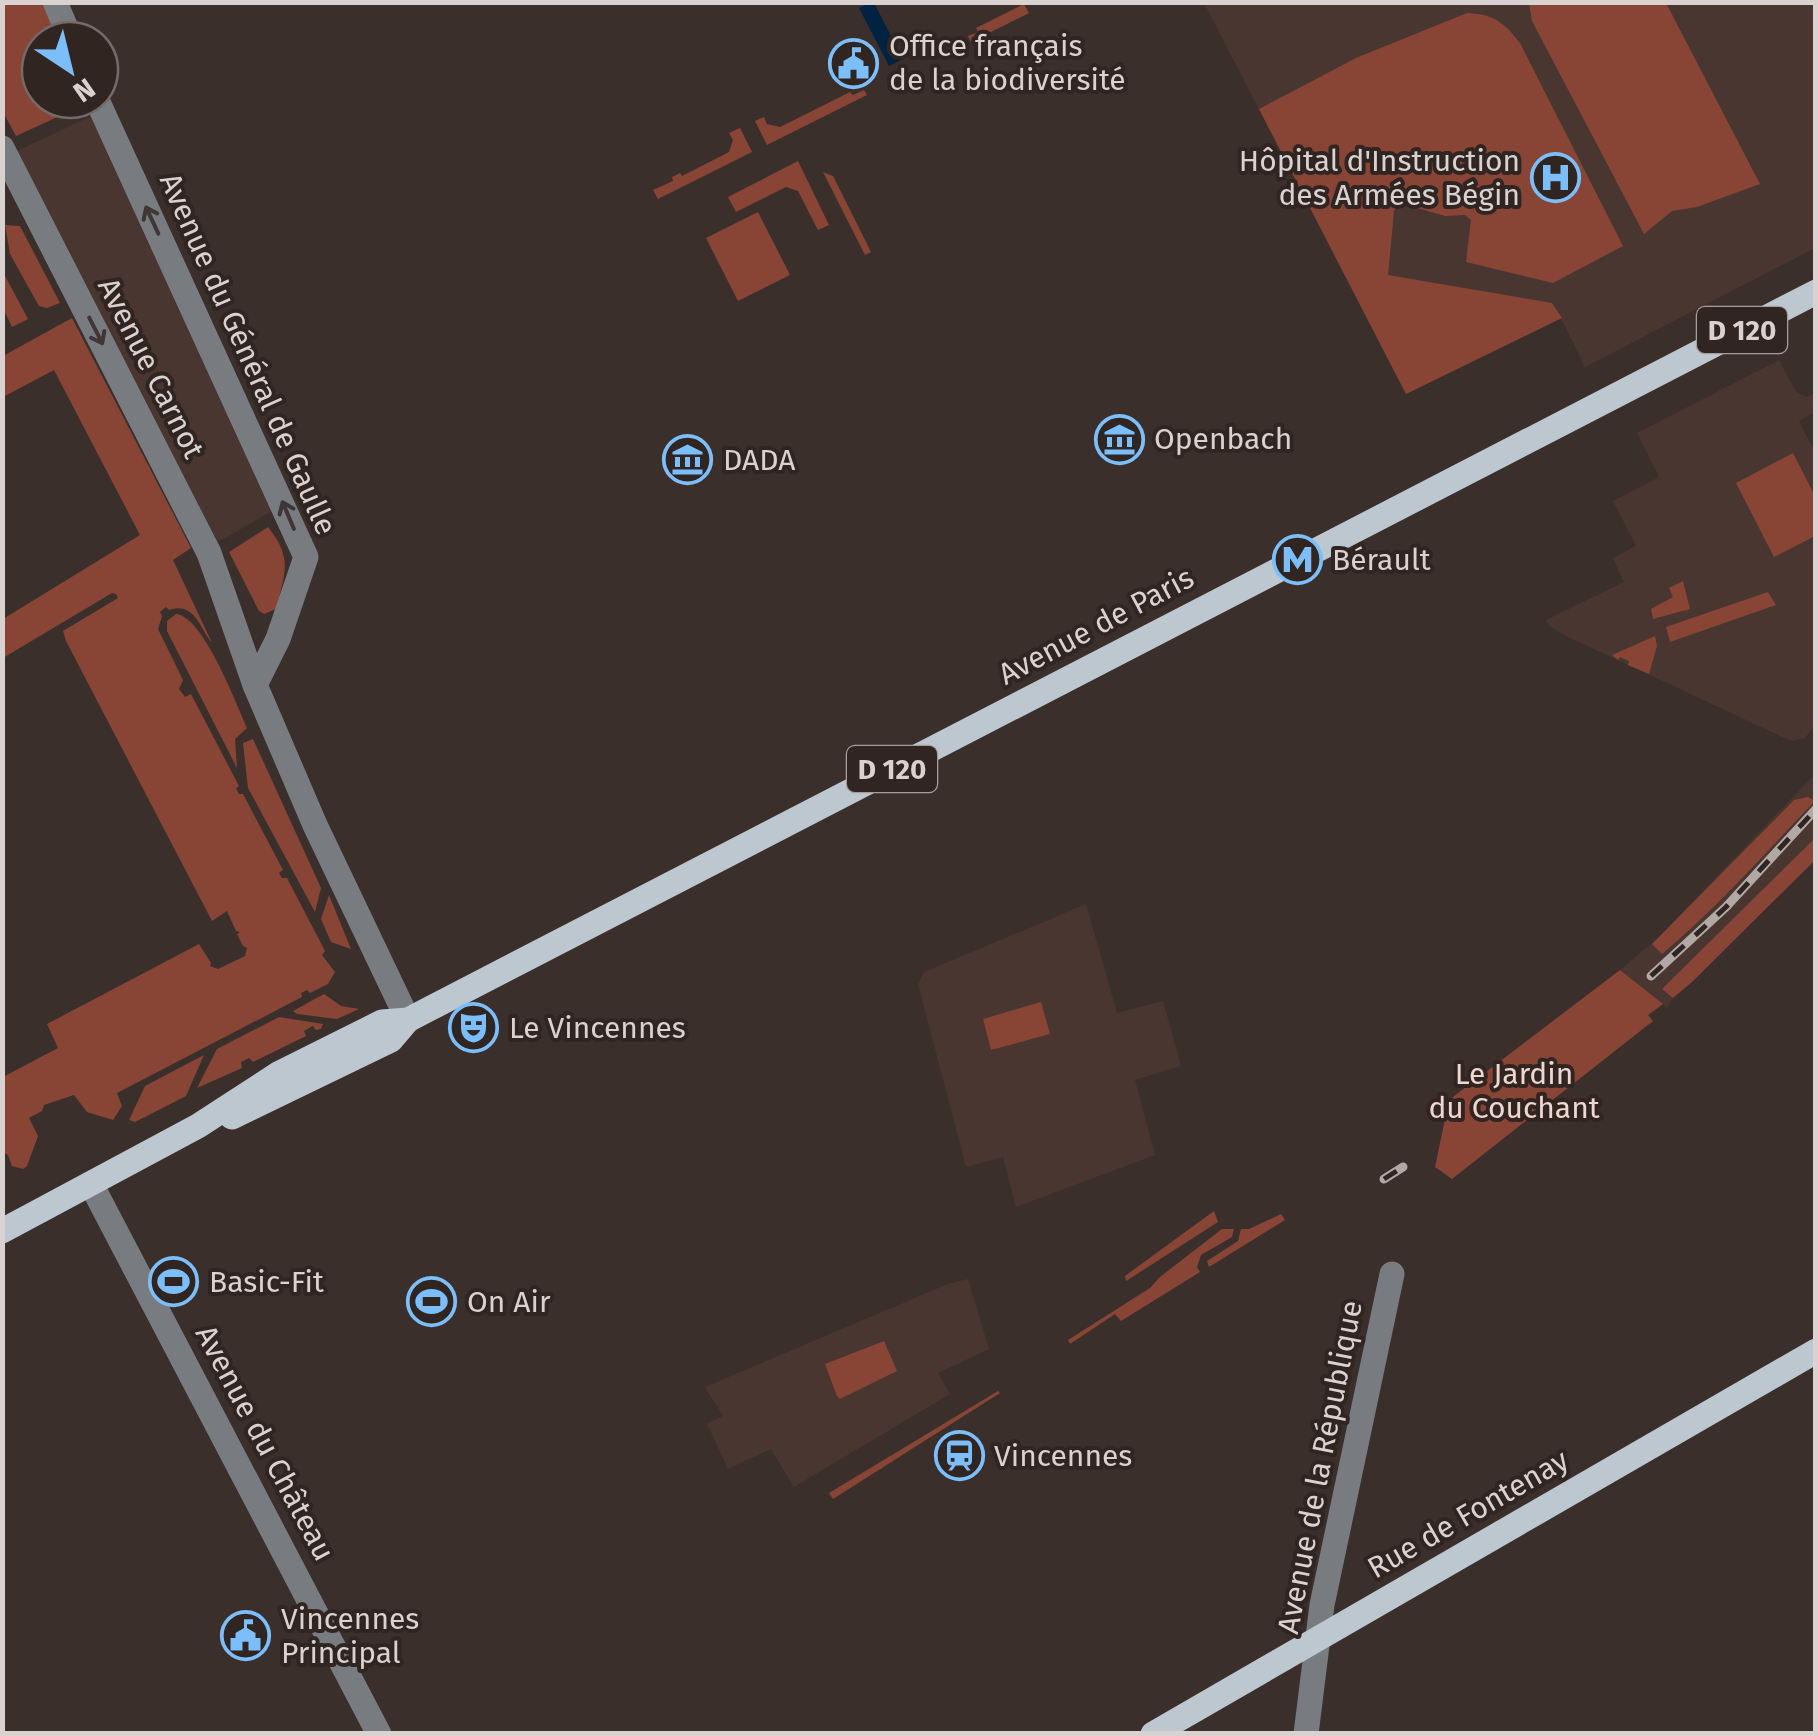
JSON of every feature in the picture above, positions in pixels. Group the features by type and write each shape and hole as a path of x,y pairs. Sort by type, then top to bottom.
{"main road":[{"name":"Avenue de Paris","path":"2,1231 198,1126 294,1066 382,1022 408,1020 1816,292"},
{"name":"Rue de Fontenay","path":"1153,1734 1816,1351"}],"street":[{"name":"Avenue du Général de Gaulle","path":"106,120 306,557 278,639 256,685"},
{"name":"Avenue Carnot","path":"2,148 209,553 256,685"},
{"path":"233,622 278,639"},
{"path":"256,685 262,707 315,824 408,1020"},
{"name":"Avenue du Château","path":"90,1184 380,1734"},
{"name":"Avenue de la République","path":"1306,1734 1322,1606 1392,1274"}],"shaded area":[{"name":"Hôpital d'Instruction des Armées Bégin","path":"1204,3 1815,3 1815,248 1585,367 1561,318 1406,394"},
{"path":"83,120 99,120 279,507 218,542 15,152"},
{"path":"1779,360 1796,392 1807,397 1815,393 1815,412 1799,421 1816,454 1816,724 1805,738 1791,741 1568,637 1546,620 1624,582 1613,558 1636,546 1613,501 1659,477 1637,433"},
{"path":"1815,774 1815,861 1667,1008 1620,970 1658,938"},
{"path":"1086,904 1117,1013 1163,1001 1181,1066 1135,1080 1155,1155 1016,1207 1003,1157 966,1167 918,984 924,972"},
{"path":"968,1279 989,1349 938,1373 950,1394 794,1487 771,1449 728,1469 707,1424 723,1416 705,1387"}],"green space":[{"path":"2,3 42,3 49,20 20,20 20,120 51,120 16,136 3,112"},
{"path":"1529,3 1666,3 1760,184 1697,207 1672,211 1644,234 1532,21"},
{"path":"1024,4 1029,13 971,42 968,36 978,32 976,28"},
{"path":"1467,13 1497,20 1520,43 1623,246 1553,283 1466,262 1471,220 1465,215 1445,216 1400,203 1394,211 1388,275 1552,303 1562,318 1406,394 1259,109 1356,58"},
{"path":"864,90 867,95 767,145 755,121 764,117 767,124 780,127 850,92 853,95"},
{"path":"740,128 752,152 658,199 653,190 673,181 672,177 680,173 682,176 729,152 733,140 729,133"},
{"path":"798,161 829,225 818,230 798,191 786,187 736,212 728,197"},
{"path":"823,172 833,176 871,252 865,255"},
{"path":"758,212 790,275 738,301 706,238"},
{"path":"5,225 20,226 60,303 47,308 39,306 10,254"},
{"path":"3,272 28,319 12,327 3,308"},
{"path":"72,318 191,548 173,560 212,643 196,618 185,609 166,607 160,612 158,629 183,680 179,689 185,697 191,694 239,786 239,794 243,794 283,870 279,873 287,878 325,951 322,955 335,972 328,984 301,993 302,997 117,1093 122,1106 113,1120 87,1112 74,1095 44,1105 42,1111 29,1118 38,1136 23,1169 12,1166 3,1152 3,1077 58,1048 47,1024 199,944 210,966 218,969 245,956 247,948 227,911 212,921 66,641 63,631 118,598 116,594 3,658 3,619 140,535 54,370 3,397 3,356"},
{"path":"1793,453 1815,496 1815,536 1774,557 1736,483"},
{"path":"268,527 281,548 285,566 276,609 264,614 229,552"},
{"path":"1683,581 1690,609 1653,619 1651,609 1673,597 1669,588"},
{"path":"1768,592 1776,605 1670,642 1666,627"},
{"path":"176,614 186,618 207,644 247,728 235,739 237,768 167,631 167,621"},
{"path":"1655,636 1657,646 1649,674 1612,655"},
{"path":"253,739 321,888 315,912 248,788 243,743"},
{"path":"1808,797 1815,801 1662,954 1652,944 1794,800"},
{"path":"1815,838 1815,860 1692,982 1673,998 1662,989"},
{"path":"329,895 351,949 331,942 321,919"},
{"name":"Le Jardin du Couchant","path":"1620,970 1663,1004 1648,1015 1653,1021 1452,1179 1435,1167 1449,1100"},
{"path":"324,994 341,1006 359,1009 337,1019 293,1011"},
{"path":"1041,1002 1050,1034 991,1050 983,1019"},
{"path":"279,1017 323,1024 321,1029 313,1026 304,1031 306,1036 253,1062 249,1058 241,1062 242,1068 197,1088 217,1049"},
{"path":"204,1055 186,1096 135,1122 129,1120 145,1086"},
{"path":"1214,1211 1218,1222 1126,1281 1125,1276"},
{"path":"1281,1214 1285,1220 1209,1267 1207,1261 1238,1241 1241,1229"},
{"path":"1222,1229 1234,1229 1232,1237 1201,1255 1197,1267 1200,1272 1121,1321 1115,1314 1070,1344 1068,1340 1150,1288"},
{"path":"884,1341 897,1371 840,1399 825,1364"},
{"path":"998,1391 833,1499 829,1493"}],"water":[{"path":"871,2 903,59 889,66 859,8"}],"railway":[{"path":"1651,976 1726,907 1816,809"},
{"path":"1384,1179 1403,1167"}],"place":[{"name":"Office français de la biodiversité","path":"854,63"},
{"name":"Hôpital d'Instruction des Armées Bégin","path":"1555,178"},
{"name":"Openbach","path":"1119,439"},
{"name":"DADA","path":"688,460"},
{"name":"Bérault","path":"1297,560"},
{"name":"Le Vincennes","path":"474,1028"},
{"name":"Basic-Fit","path":"174,1282"},
{"name":"On Air","path":"432,1302"},
{"name":"Vincennes","path":"959,1456"},
{"name":"Vincennes Principal","path":"246,1636"}]}
